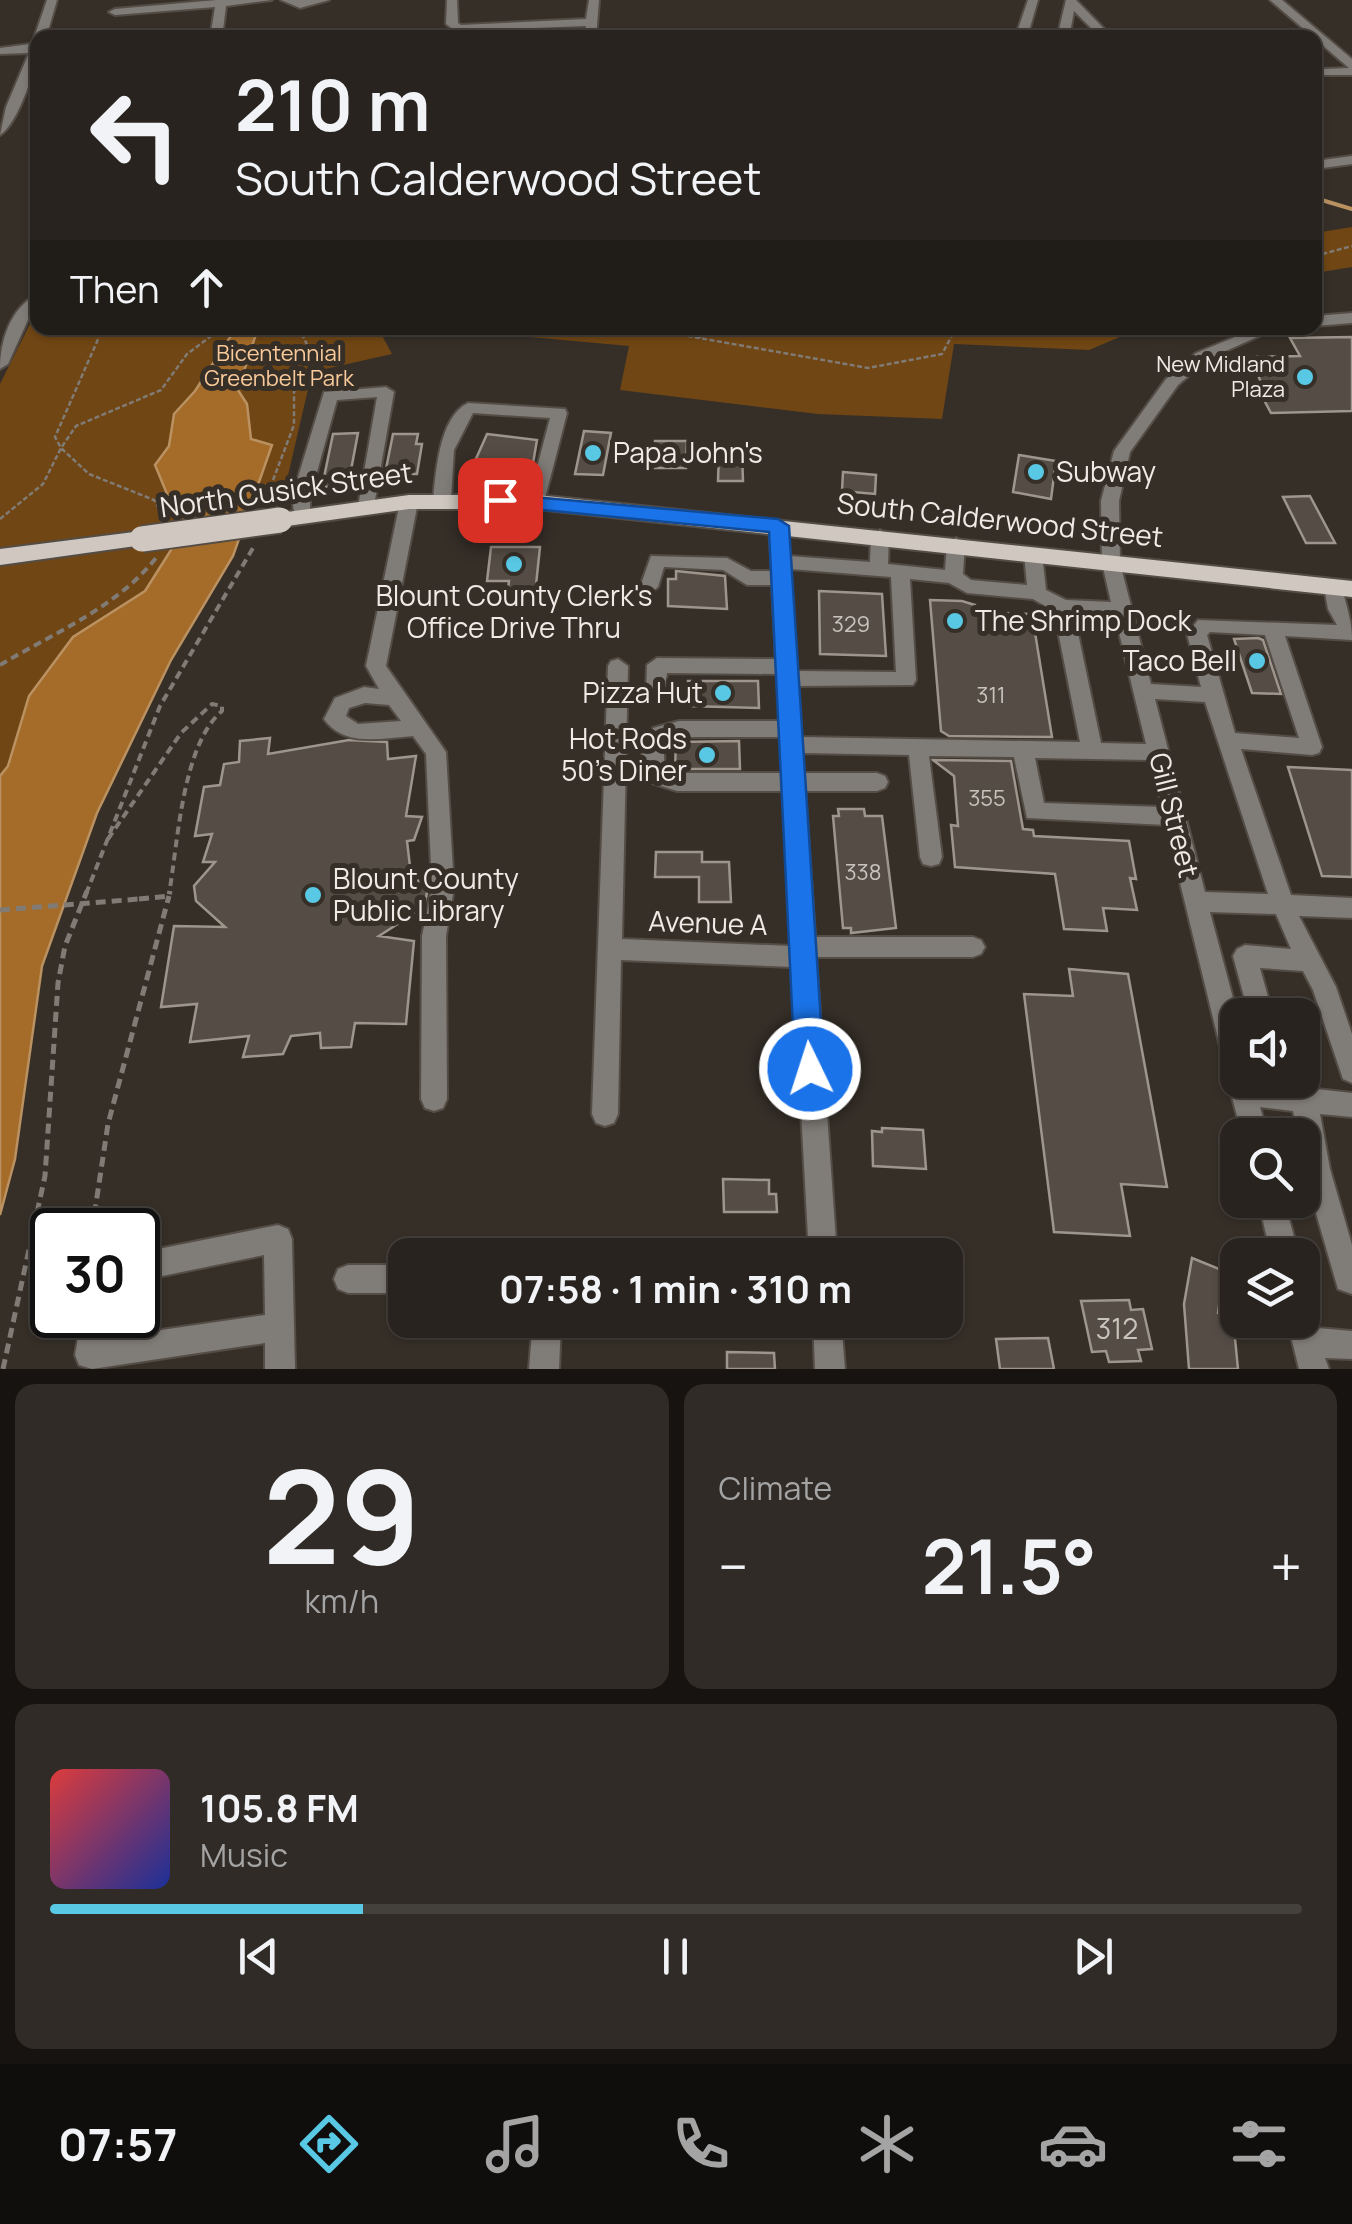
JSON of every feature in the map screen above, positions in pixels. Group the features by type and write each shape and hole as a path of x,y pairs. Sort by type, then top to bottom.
{"main road":[{"name":"North Cusick Street","path":"0,557 150,547 281,517 409,502 537,502 641,513"},
{"name":"South Calderwood Street","path":"641,513 1342,588"}],"street":[{"path":"43,30 52,0"},
{"path":"115,12 266,0"},
{"path":"286,0 300,5 324,0"},
{"path":"452,0 452,24 459,29 591,22"},
{"path":"590,30 594,0"},
{"path":"1024,30 1034,0"},
{"path":"1066,30 1071,0"},
{"path":"1071,0 1100,30"},
{"path":"1275,0 1310,30"},
{"path":"217,30 222,2"},
{"path":"1322,40 1352,68"},
{"path":"0,51 30,49"},
{"path":"1322,52 1335,51"},
{"path":"1322,73 1352,68"},
{"path":"0,131 8,122 4,116 30,70"},
{"path":"1322,163 1352,160"},
{"path":"0,364 30,305"},
{"path":"1322,320 1352,318"},
{"name":"Gill Street","path":"1220,998 1111,562 1110,500 1122,451 1172,382 1202,356 1252,335"},
{"path":"281,517 301,497 330,396 386,392 367,507"},
{"path":"442,500 446,450 468,408 559,413 537,502"},
{"path":"409,502 376,666 394,698 436,752 442,869 434,936 434,1098"},
{"path":"778,526 822,1238"},
{"path":"656,694 657,665 906,680 880,536"},
{"path":"954,577 956,544"},
{"path":"1033,554 1037,594"},
{"path":"649,587 657,560 727,564 747,578 781,570 889,570 954,577 967,586 1037,594 1063,607 1122,609"},
{"path":"1342,588 1337,608 1352,634"},
{"path":"1063,607 1092,751"},
{"path":"1352,634 1205,625 1197,634 1213,695 1284,906 1324,987 1352,1071"},
{"path":"1228,740 1312,747 1272,629"},
{"path":"605,1114 618,666"},
{"path":"1143,691 1213,695"},
{"path":"394,698 364,695 342,703 334,719 355,732 418,728"},
{"path":"878,782 677,782 660,777 653,765 652,748 660,734 680,728 918,748 1158,752"},
{"path":"918,748 931,857"},
{"path":"1023,749 1035,812 1175,816"},
{"path":"1196,900 1352,908"},
{"name":"Avenue A","path":"610,950 802,952 973,946"},
{"path":"1208,951 1310,961"},
{"path":"1245,956 1256,998"},
{"path":"1320,1098 1352,1104"},
{"path":"1320,1196 1351,1284"},
{"path":"160,1263 278,1239 280,1369"},
{"path":"348,1279 388,1280"},
{"path":"92,1338 89,1355 279,1327"},
{"path":"544,1369 547,1338"},
{"path":"828,1338 830,1369"},
{"path":"1307,1344 1352,1345"}],"path":[{"path":"1322,254 1352,246"},
{"path":"100,335 55,437 61,448 89,474 154,500 161,506 164,524"},
{"path":"0,519 40,488 76,426 162,390 187,354 213,335"},
{"path":"281,517 294,425 294,392 310,351 302,335"},
{"path":"680,335 868,368 942,354 952,335"},
{"path":"696,338 702,335"},
{"path":"3,1369 45,1176 58,983 65,946 160,706 256,542"},
{"path":"0,666 122,594 150,568 150,547"},
{"path":"95,1208 108,1124 169,896 198,743 209,722 224,708 218,704 196,714 180,728 131,813 104,842"},
{"path":"0,910 169,896"}],"green space":[{"path":"1352,227 1352,267 1322,272 1322,232"},
{"name":"Bicentennial Greenbelt Park","path":"30,324 30,335 231,335 195,391 174,414 169,446 155,464 177,518 171,550 145,591 73,637 29,696 8,766 0,776 0,384"},
{"name":"Bicentennial Greenbelt Park","path":"256,335 382,335 392,354 312,372 283,497 278,503 248,507 272,445 251,439 247,404 236,387"},
{"path":"509,335 1124,335 1089,350 954,344 942,419 818,414 620,390 629,346"}],"shaded area":[{"path":"231,335 256,335 236,387 247,404 251,439 272,445 233,556 171,660 97,813 42,966 15,1159 0,1215 0,776 8,766 29,696 73,637 145,591 171,550 177,518 155,465 169,446 174,414 195,391"}],"building":[{"name":"New Midland Plaza","path":"1352,337 1352,411 1271,413 1257,387 1262,386 1252,357 1300,356 1290,338"},
{"name":"Papa John's","path":"584,431 611,433 603,475 575,474"},
{"path":"358,433 348,486 322,487 333,434"},
{"path":"393,434 418,434 416,444 422,444 417,474 385,474"},
{"path":"487,434 537,440 531,475 471,470"},
{"path":"655,441 687,441 686,468 654,468"},
{"path":"719,452 742,452 743,481 718,481"},
{"name":"Subway","path":"1019,455 1056,461 1051,499 1013,492"},
{"path":"843,472 876,475 875,494 842,491"},
{"path":"1310,496 1335,543 1306,543 1283,497"},
{"name":"Blount County Clerk's Office Drive Thru","path":"491,547 540,547 534,604 506,604 509,581 487,581"},
{"path":"676,571 725,576 727,609 668,606 668,579 676,579"},
{"path":"819,591 882,594 886,656 820,654"},
{"path":"930,600 962,601 975,605 976,612 1032,614 1052,737 949,736 941,731"},
{"name":"Taco Bell","path":"1234,639 1263,640 1281,694 1252,693"},
{"name":"Pizza Hut","path":"688,681 758,681 759,708 688,706"},
{"name":"Blount County Public Library","path":"270,738 268,754 349,740 387,742 388,759 416,756 406,816 422,817 414,840 407,841 411,875 428,888 424,907 379,936 414,941 406,1024 355,1023 351,1047 321,1048 320,1033 291,1036 283,1054 243,1057 249,1036 190,1042 197,1004 161,1007 174,926 225,927 196,901 194,886 215,862 203,862 212,834 195,836 204,787 220,785 224,764 239,762 240,741"},
{"name":"Hot Rods 50's Diner","path":"739,741 740,769 675,769 676,742"},
{"path":"933,760 1011,761 1023,829 1033,830 1034,836 1129,841 1136,879 1130,878 1137,910 1103,908 1107,931 1064,929 1055,874 955,867 951,825 958,826 954,776"},
{"path":"1288,767 1352,770 1352,877 1322,876"},
{"path":"838,809 864,809 865,816 882,816 896,928 851,933 851,928 843,928 833,816 839,816"},
{"path":"656,852 702,852 702,862 729,862 731,902 699,902 699,877 655,877"},
{"path":"1069,969 1128,974 1167,1187 1121,1184 1130,1236 1054,1232 1024,994 1073,996"},
{"path":"882,1128 923,1130 926,1169 873,1166 872,1131 882,1132"},
{"path":"723,1179 769,1180 769,1194 776,1194 777,1212 724,1212"},
{"path":"1192,1258 1220,1269 1220,1338 1235,1338 1238,1369 1189,1369 1184,1304"},
{"path":"1129,1300 1131,1310 1143,1309 1152,1349 1138,1350 1141,1361 1109,1362 1106,1351 1092,1352 1081,1301"},
{"path":"1048,1338 1054,1369 1000,1369 996,1339"},
{"path":"727,1352 774,1353 775,1369 727,1369"}],"waterway":[{"path":"1322,200 1352,209"}],"place":[{"name":"New Midland Plaza","path":"1305,377"},
{"name":"Papa John's","path":"593,453"},
{"name":"Subway","path":"1036,472"},
{"name":"Blount County Clerk's Office Drive Thru","path":"514,564"},
{"name":"The Shrimp Dock","path":"955,621"},
{"name":"Taco Bell","path":"1257,661"},
{"name":"Pizza Hut","path":"723,693"},
{"name":"Hot Rods 50's Diner","path":"707,755"},
{"name":"Blount County Public Library","path":"313,895"}],"route":[{"path":"500,500 778,526 810,1069"}]}
